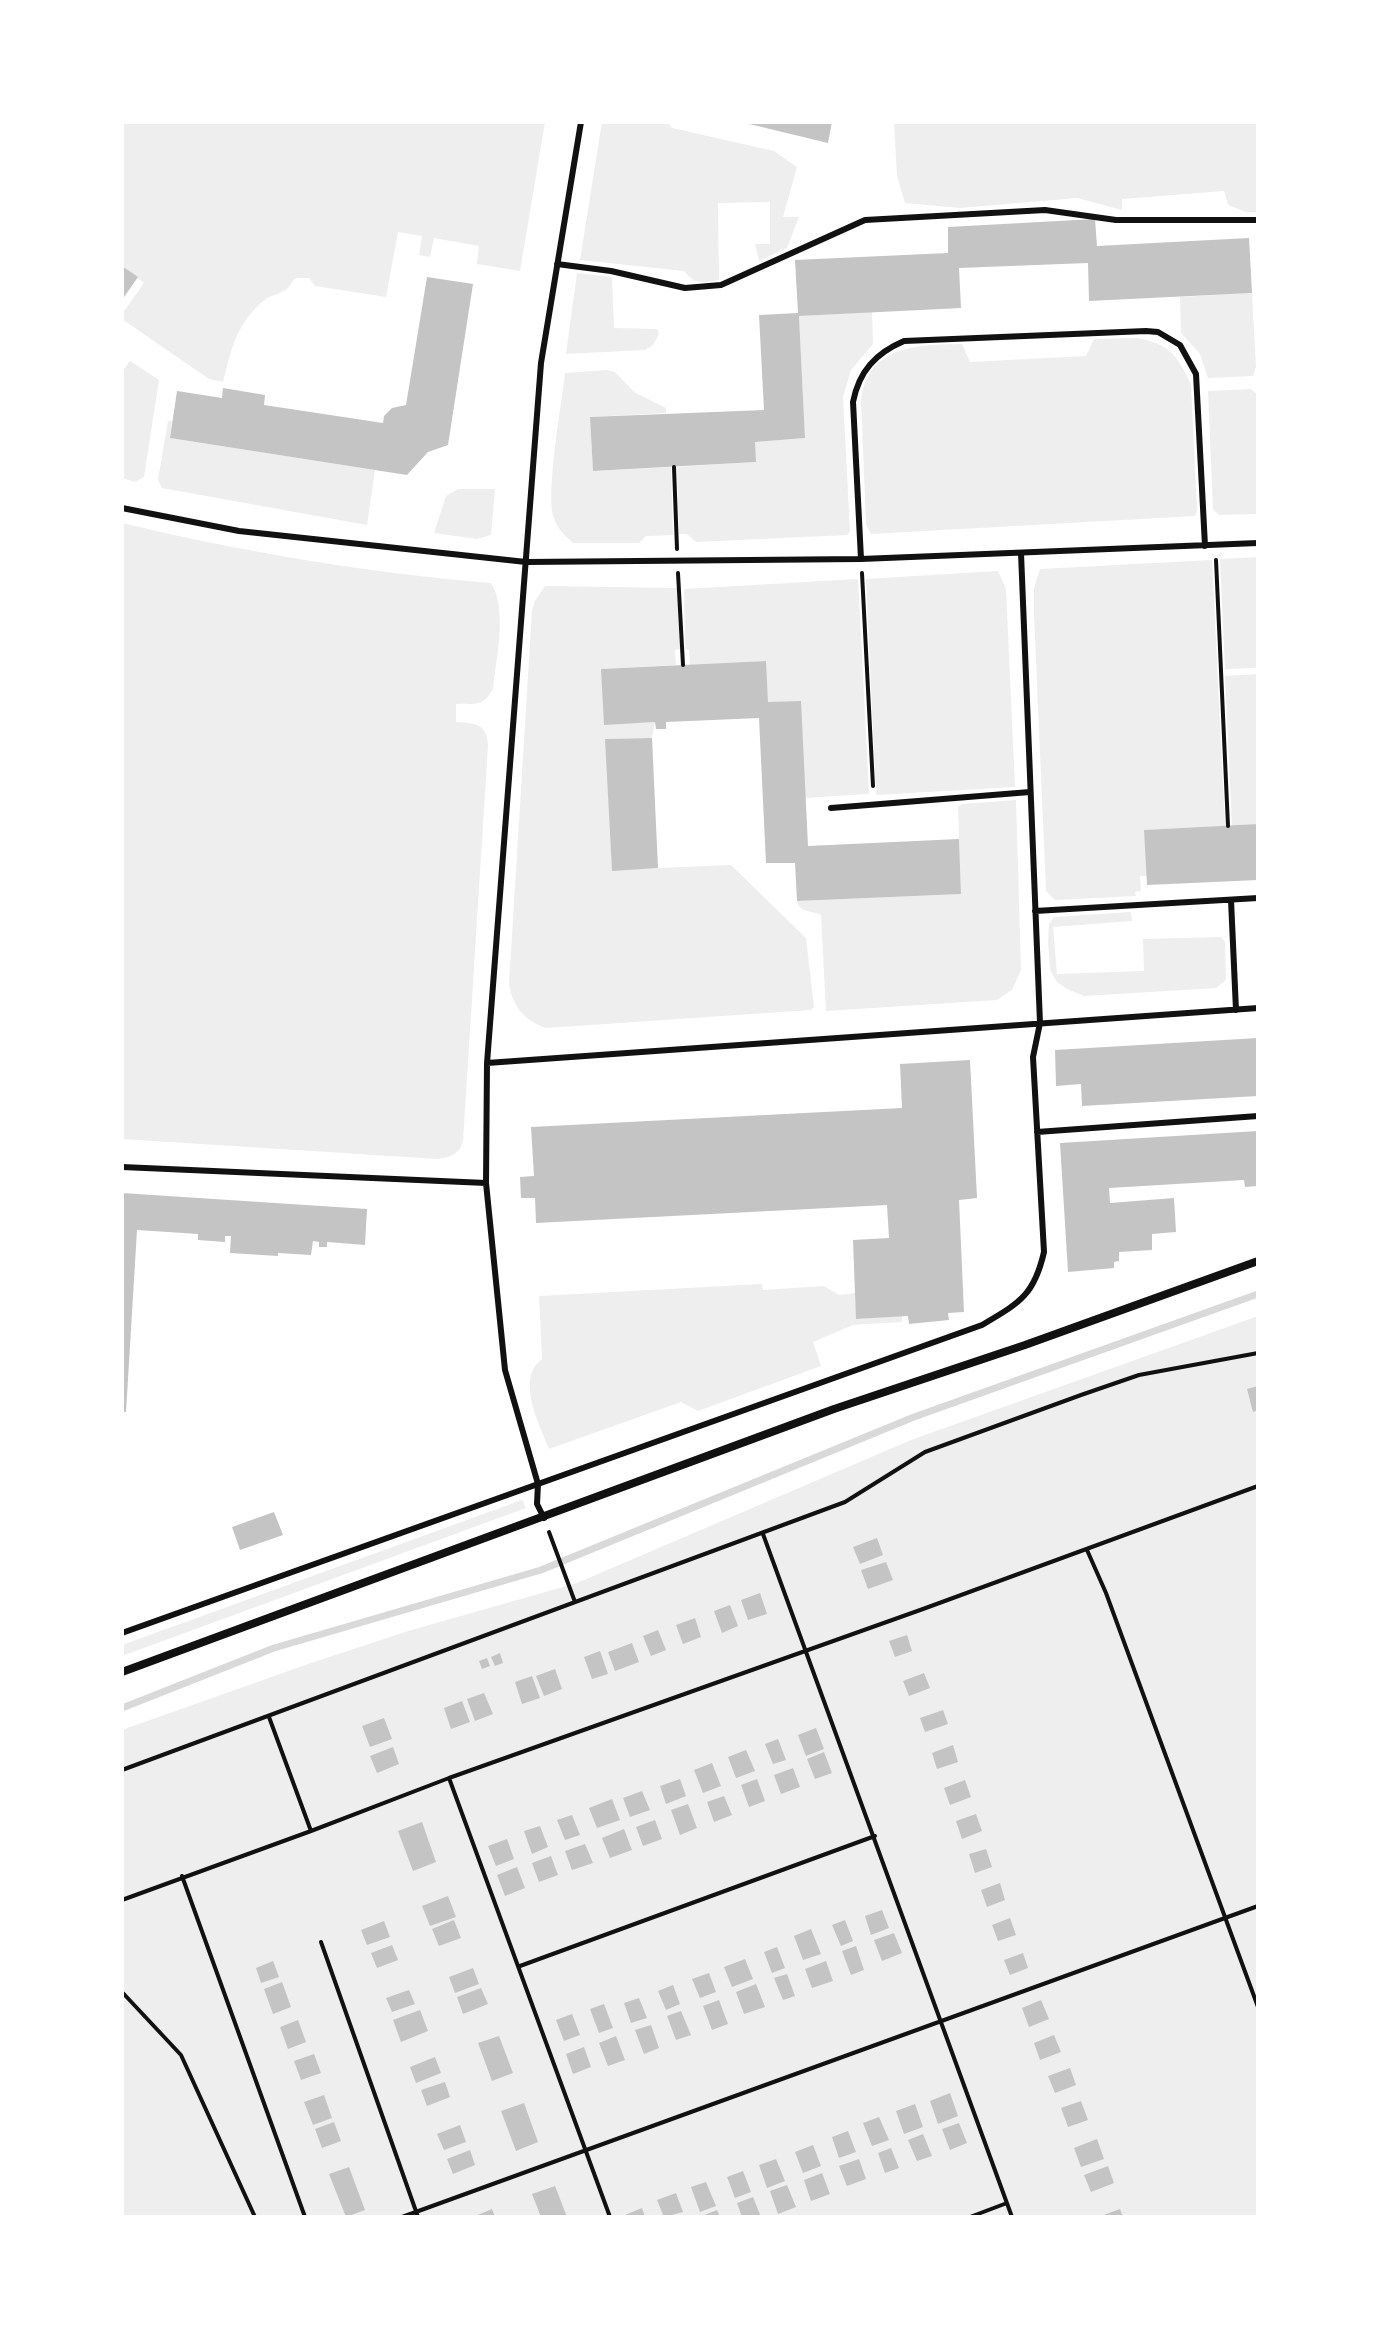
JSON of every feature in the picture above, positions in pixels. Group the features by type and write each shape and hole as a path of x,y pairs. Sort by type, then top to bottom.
{"street":[{"path":"122,1672 834,1409 1025,1345 1258,1261"}],"lane":[{"path":"544,1518 537,1504 538,1484 505,1370 486,1183 487,1063 541,363 581,122"},
{"path":"557,264 611,271 685,288 721,285 865,220 1045,210 1116,220 1258,220"},
{"path":"861,559 853,402 856,385 874,359 904,341 1146,331 1158,332 1180,345 1196,374 1205,546"},
{"path":"122,508 239,531 526,562 861,559 1258,543"},
{"path":"122,1633 982,1325 1019,1302 1038,1277 1044,1252 1033,1057 1040,1023 1021,553"},
{"path":"831,808 1030,792"},
{"path":"1035,911 1258,898"},
{"path":"1231,900 1236,1010"},
{"path":"487,1063 1258,1008"},
{"path":"1037,1132 1258,1116"},
{"path":"122,1167 486,1183"}],"path":[{"path":"1215,546 1228,826"},
{"path":"861,559 873,786"},
{"path":"122,1770 845,1502 925,1452 1139,1375 1258,1353"},
{"path":"122,1900 449,1778 1258,1486"},
{"path":"763,1534 1012,2217"},
{"path":"556,1548 575,1603"},
{"path":"1087,1550 1106,1593 1258,2007"},
{"path":"269,1716 311,1831"},
{"path":"449,1778 610,2217"},
{"path":"520,1966 875,1836"},
{"path":"182,1876 305,2217"},
{"path":"402,2217 1258,1906"},
{"path":"321,1942 417,2214"},
{"path":"122,1992 181,2055 255,2217"},
{"path":"970,2217 1007,2203"}],"shaded area":[{"path":"122,122 545,122 520,271 477,264 479,246 434,238 430,257 419,255 422,236 398,232 386,297 315,286 309,278 296,278 286,290 266,299 249,316 233,347 223,382 209,379 122,319 122,314 144,283 122,266"},
{"path":"602,122 667,122 672,128 774,151 797,167 783,217 799,217 787,248 759,261 755,244 770,244 770,202 718,203 719,280 699,282 684,271 580,260"},
{"path":"894,122 1258,122 1258,212 1246,212 1228,205 1224,191 1122,199 1122,210 1077,198 960,208 905,203 897,176"},
{"path":"577,273 612,277 614,328 657,329 659,334 653,345 645,350 566,354"},
{"path":"1252,293 1256,367 1253,376 1208,378 1200,354 1181,333 1180,297"},
{"path":"872,312 873,344 851,370 843,397 850,531 847,535 696,542 687,534 679,534 677,467 755,462 755,442 805,438 799,316"},
{"path":"1138,338 1171,352 1191,384 1195,516 871,534 866,524 861,400 874,368 885,358 913,347 962,344 970,362 1086,356 1094,339"},
{"path":"130,361 159,380 144,477 135,482 122,478 122,372"},
{"path":"615,372 634,392 666,408 666,413 590,417 593,471 671,467 673,535 646,536 639,543 573,543 555,522 553,470 565,373"},
{"path":"1251,389 1258,395 1258,514 1219,515 1213,509 1208,391"},
{"path":"168,421 172,421 170,438 375,470 367,525 162,488 158,480"},
{"path":"458,489 495,489 491,535 477,539 434,533 446,496"},
{"path":"122,523 306,560 491,583 500,620 493,689 481,702 456,704 456,722 474,724 483,729 488,746 463,1141 451,1156 438,1159 122,1139"},
{"path":"1258,557 1258,668 1225,669 1220,559"},
{"path":"1212,560 1225,826 1145,830 1147,876 1140,876 1141,891 1135,892 1136,896 1055,900 1046,891 1034,614 1034,588 1040,569"},
{"path":"998,571 1006,589 1015,787 876,795 866,579"},
{"path":"858,579 869,794 805,798 768,702 765,661 690,665 689,650 685,649 684,589"},
{"path":"545,586 677,588 680,649 675,650 676,665 602,669 604,724 655,722 652,738 606,739 612,870 731,865 806,938 814,1007 811,1010 546,1028 526,1017 517,1006 509,984 532,611"},
{"path":"1258,674 1258,824 1232,826 1225,676"},
{"path":"1016,800 1021,970 1012,990 997,1000 826,1011 821,915 804,910 797,901 961,894 958,807 962,804"},
{"path":"1131,912 1132,921 1053,927 1057,974 1144,971 1143,939 1221,937 1225,942 1226,980 1216,988 1084,996 1057,982 1050,970 1048,941 1049,924 1054,917"},
{"path":"762,1284 763,1290 824,1286 839,1295 855,1293 857,1319 902,1316 902,1322 853,1325 813,1342 821,1366 698,1411 681,1402 549,1449 530,1390 530,1378 542,1359 539,1296"},
{"path":"1258,1316 1258,2217 122,2217 122,1730 408,1631 577,1583 911,1440"},
{"path":"522,1500 526,1508 122,1656 122,1645"}],"building":[{"path":"741,122 832,122 828,143"},
{"path":"1095,219 1097,246 1249,238 1252,293 1089,301 1088,263 959,268 961,308 799,316 805,438 755,442 756,462 593,471 590,417 764,410 759,315 798,313 795,260 948,253 948,227"},
{"path":"122,266 138,277 122,300"},
{"path":"427,277 473,284 448,445 428,452 407,475 170,438 177,391 222,398 223,388 265,395 264,405 383,423 384,416 392,408 406,405"},
{"path":"766,661 768,702 801,701 808,846 959,839 961,894 797,901 795,863 766,863 759,718 666,722 666,729 656,729 655,722 604,725 601,669"},
{"path":"652,738 658,868 612,871 605,739"},
{"path":"1258,824 1258,880 1147,885 1144,830"},
{"path":"1258,1038 1258,1096 1082,1106 1081,1084 1056,1086 1055,1050"},
{"path":"970,1060 977,1198 959,1200 964,1312 948,1313 949,1320 909,1324 908,1316 856,1319 853,1240 889,1238 887,1205 536,1223 535,1198 521,1198 520,1177 534,1176 531,1127 902,1108 900,1064"},
{"path":"1258,1131 1258,1186 1245,1187 1244,1180 1109,1188 1110,1203 1174,1198 1176,1232 1152,1234 1152,1250 1119,1252 1119,1261 1114,1262 1114,1268 1068,1272 1060,1143"},
{"path":"122,1193 367,1209 365,1245 327,1242 327,1247 319,1247 319,1242 313,1241 311,1255 230,1253 231,1236 225,1236 225,1242 198,1240 198,1234 137,1230 126,1412 122,1412"},
{"path":"1258,1386 1258,1410 1253,1412 1247,1389"},
{"path":"274,1512 283,1535 240,1550 232,1527"},
{"path":"877,1538 883,1555 860,1564 853,1547"},
{"path":"886,1562 893,1580 868,1589 861,1570"},
{"path":"760,1593 767,1614 748,1620 741,1600"},
{"path":"730,1605 738,1626 722,1633 714,1611"},
{"path":"695,1618 701,1637 683,1644 676,1625"},
{"path":"658,1630 666,1650 651,1656 643,1636"},
{"path":"907,1635 912,1651 895,1657 889,1641"},
{"path":"632,1643 639,1662 615,1671 608,1652"},
{"path":"600,1651 608,1674 592,1679 584,1657"},
{"path":"500,1653 503,1663 495,1666 491,1657"},
{"path":"487,1658 490,1666 482,1669 479,1661"},
{"path":"555,1669 562,1689 544,1696 536,1676"},
{"path":"924,1673 930,1688 909,1696 903,1681"},
{"path":"532,1676 540,1698 522,1704 515,1682"},
{"path":"484,1693 493,1714 475,1721 467,1699"},
{"path":"462,1701 470,1722 451,1729 444,1708"},
{"path":"943,1710 948,1724 925,1732 920,1718"},
{"path":"384,1718 392,1739 370,1747 362,1726"},
{"path":"816,1728 824,1749 806,1756 798,1735"},
{"path":"778,1739 786,1760 773,1764 765,1744"},
{"path":"953,1745 958,1762 937,1769 932,1753"},
{"path":"393,1747 399,1764 377,1773 370,1756"},
{"path":"746,1750 755,1771 736,1778 728,1757"},
{"path":"824,1752 832,1773 815,1779 807,1759"},
{"path":"712,1763 721,1786 703,1793 694,1770"},
{"path":"793,1768 800,1787 781,1794 774,1775"},
{"path":"680,1779 686,1796 666,1804 660,1786"},
{"path":"757,1779 765,1801 749,1807 741,1785"},
{"path":"965,1780 971,1797 950,1805 944,1788"},
{"path":"642,1791 650,1810 630,1817 623,1798"},
{"path":"724,1796 732,1815 714,1822 707,1802"},
{"path":"612,1799 620,1820 597,1828 589,1808"},
{"path":"688,1804 697,1828 680,1835 671,1810"},
{"path":"976,1814 982,1831 962,1839 956,1821"},
{"path":"572,1815 580,1835 565,1840 557,1820"},
{"path":"655,1820 662,1839 643,1846 636,1827"},
{"path":"422,1822 436,1862 413,1871 398,1831"},
{"path":"540,1826 548,1847 532,1854 524,1831"},
{"path":"624,1829 632,1850 610,1858 602,1838"},
{"path":"507,1839 514,1859 496,1866 488,1846"},
{"path":"585,1844 593,1863 572,1870 565,1851"},
{"path":"986,1849 992,1867 975,1873 969,1854"},
{"path":"551,1856 558,1875 539,1882 532,1863"},
{"path":"517,1867 525,1888 505,1896 497,1875"},
{"path":"1000,1883 1005,1900 987,1907 981,1890"},
{"path":"448,1896 456,1917 430,1926 422,1906"},
{"path":"882,1910 889,1928 871,1935 865,1916"},
{"path":"1010,1918 1016,1935 998,1941 992,1925"},
{"path":"454,1920 461,1938 439,1946 432,1929"},
{"path":"845,1920 853,1941 841,1946 832,1925"},
{"path":"384,1921 390,1937 367,1945 361,1930"},
{"path":"811,1929 821,1954 803,1960 794,1936"},
{"path":"894,1933 902,1953 882,1961 874,1940"},
{"path":"392,1945 398,1960 377,1968 371,1953"},
{"path":"856,1946 864,1970 851,1975 842,1951"},
{"path":"777,1947 785,1968 772,1973 764,1952"},
{"path":"1023,1953 1028,1968 1010,1975 1004,1960"},
{"path":"745,1959 753,1979 732,1987 724,1967"},
{"path":"273,1961 279,1977 261,1983 256,1968"},
{"path":"826,1961 833,1981 812,1988 805,1969"},
{"path":"473,1968 479,1984 455,1993 449,1977"},
{"path":"709,1973 716,1992 700,1998 692,1979"},
{"path":"787,1974 795,1996 783,2000 774,1978"},
{"path":"282,1982 291,2007 273,2014 264,1989"},
{"path":"756,1984 765,2007 744,2014 736,1992"},
{"path":"673,1985 680,2004 666,2010 658,1991"},
{"path":"481,1988 488,2004 463,2014 457,1997"},
{"path":"409,1990 415,2004 392,2012 386,1998"},
{"path":"639,1998 647,2018 631,2023 624,2003"},
{"path":"719,2000 728,2024 712,2030 703,2006"},
{"path":"1041,2000 1049,2019 1029,2027 1022,2008"},
{"path":"604,2004 613,2028 599,2033 590,2009"},
{"path":"420,2010 428,2031 401,2042 393,2020"},
{"path":"681,2011 691,2035 676,2040 667,2016"},
{"path":"572,2014 580,2035 564,2041 556,2020"},
{"path":"298,2020 306,2042 288,2049 280,2027"},
{"path":"651,2025 659,2048 644,2054 635,2030"},
{"path":"1054,2035 1061,2052 1040,2060 1034,2043"},
{"path":"499,2036 513,2073 492,2081 478,2043"},
{"path":"616,2036 625,2060 608,2066 599,2043"},
{"path":"584,2047 591,2067 573,2074 566,2054"},
{"path":"314,2054 321,2073 301,2080 294,2061"},
{"path":"435,2057 441,2073 416,2083 410,2067"},
{"path":"1070,2068 1076,2085 1055,2093 1048,2076"},
{"path":"445,2082 450,2097 427,2106 421,2090"},
{"path":"950,2093 958,2116 938,2124 930,2101"},
{"path":"324,2095 332,2118 313,2125 304,2102"},
{"path":"1081,2101 1088,2120 1068,2127 1061,2108"},
{"path":"524,2103 538,2142 516,2151 501,2111"},
{"path":"915,2104 923,2127 904,2134 896,2111"},
{"path":"879,2117 889,2140 872,2146 863,2123"},
{"path":"334,2122 341,2141 322,2148 315,2129"},
{"path":"959,2123 967,2143 950,2150 942,2129"},
{"path":"460,2125 466,2142 444,2150 437,2134"},
{"path":"848,2131 856,2152 839,2158 832,2137"},
{"path":"923,2134 932,2156 917,2161 908,2140"},
{"path":"1097,2139 1104,2159 1081,2167 1074,2148"},
{"path":"813,2145 821,2166 803,2173 795,2152"},
{"path":"891,2148 899,2168 885,2173 878,2153"},
{"path":"470,2150 475,2165 453,2174 447,2159"},
{"path":"776,2159 785,2181 767,2188 759,2165"},
{"path":"859,2159 866,2179 847,2186 839,2166"},
{"path":"1108,2166 1114,2183 1091,2192 1084,2175"},
{"path":"349,2167 365,2210 346,2217 329,2174"},
{"path":"743,2171 751,2192 735,2198 727,2177"},
{"path":"822,2173 830,2194 811,2201 804,2180"},
{"path":"706,2182 716,2206 700,2212 691,2187"},
{"path":"787,2185 796,2207 778,2214 770,2191"},
{"path":"555,2186 567,2217 541,2217 532,2194"},
{"path":"676,2193 683,2212 664,2217 657,2200"},
{"path":"753,2197 761,2217 742,2217 737,2203"},
{"path":"642,2208 645,2217 620,2217"},
{"path":"492,2209 495,2217 473,2217"},
{"path":"1120,2209 1123,2217 1098,2217"},
{"path":"717,2210 720,2217 699,2217"}],"waterway":[{"path":"122,1708 274,1648 541,1570 914,1417 1258,1294"}]}
